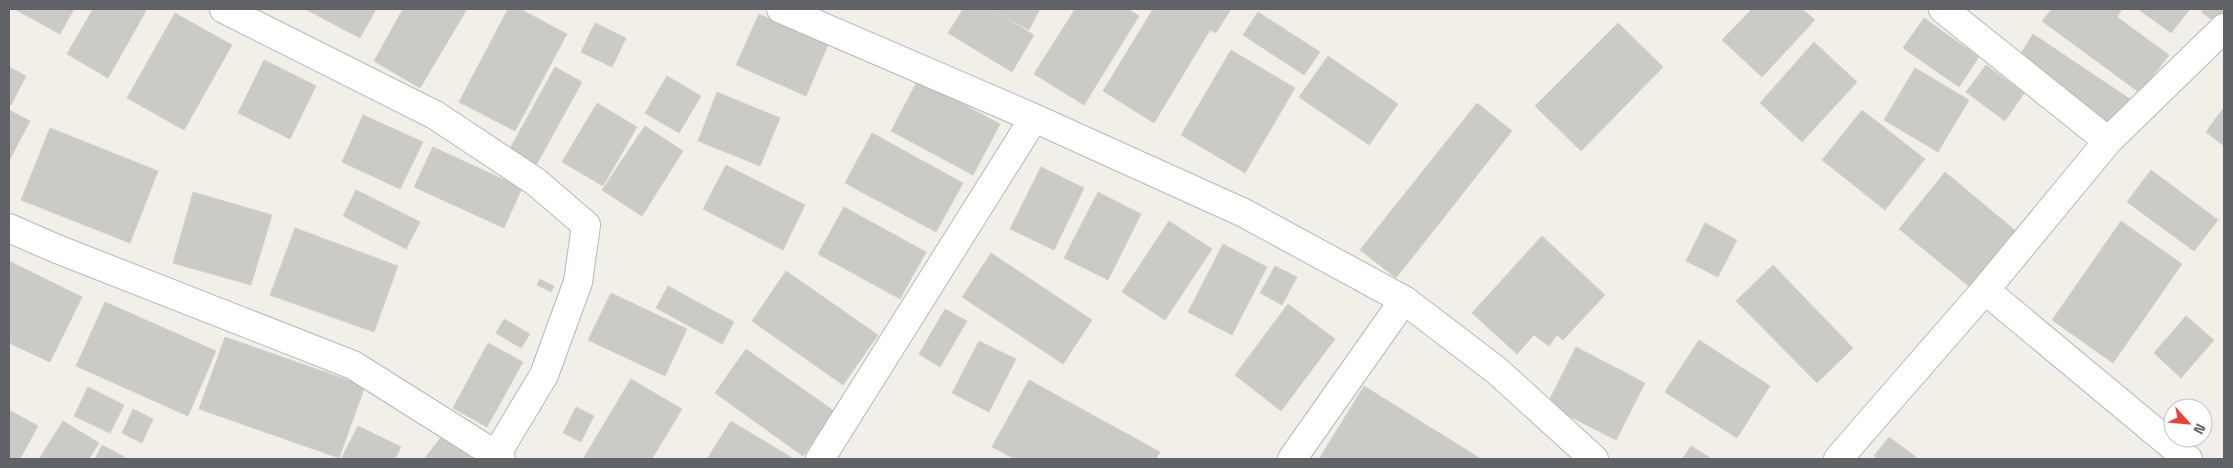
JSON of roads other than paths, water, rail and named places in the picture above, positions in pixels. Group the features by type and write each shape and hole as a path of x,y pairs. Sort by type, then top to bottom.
{"street":[{"path":"9,228 57,249 353,365 498,457 544,375 578,282 586,225 536,182 435,115 224,9"},
{"path":"781,9 1034,118 1244,213 1404,300 1496,370 1594,459"},
{"path":"1943,9 2108,141"},
{"path":"1838,459 1985,290 2108,141 2224,28"},
{"path":"820,459 1034,118"},
{"path":"1985,290 2188,459"},
{"path":"1292,459 1404,300"}]}
